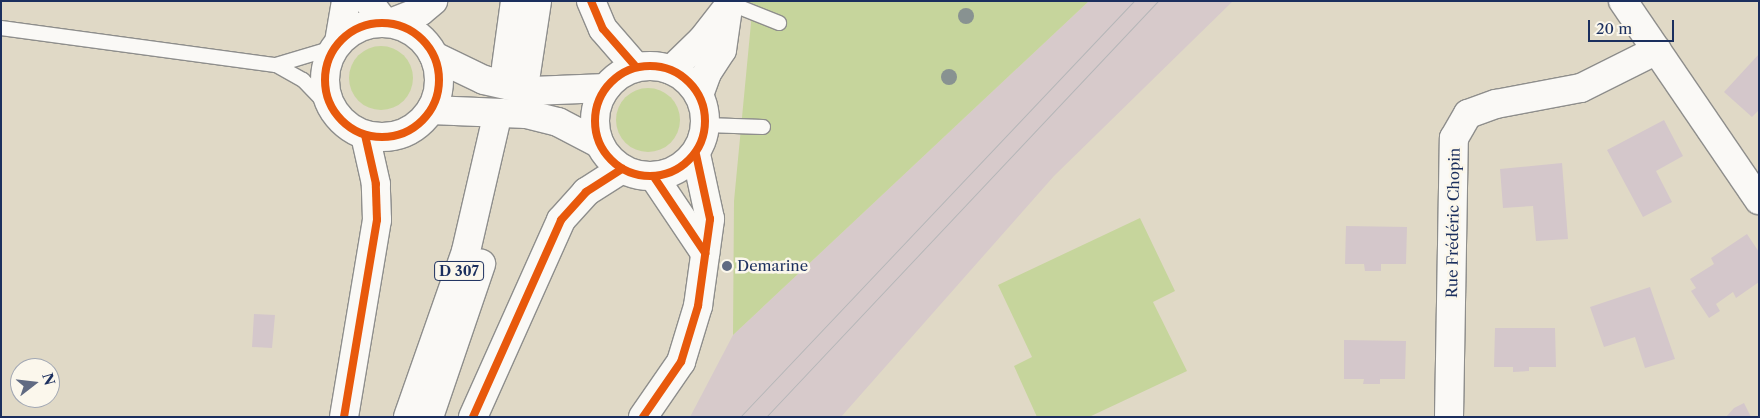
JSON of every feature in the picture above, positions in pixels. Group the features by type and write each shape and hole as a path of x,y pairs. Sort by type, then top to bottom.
{"street":[{"path":"337,45 346,1"},
{"path":"368,1 387,23 408,29 423,40 434,56 438,84 431,110 418,125 402,134 383,138 364,135 348,126 334,113 327,96 325,77 329,58 337,45 354,30 387,23 421,11 433,1"},
{"path":"514,1 516,71 537,1"},
{"path":"591,1 603,29 636,67"},
{"path":"1623,1 1759,200"},
{"path":"671,70 702,40 728,4"},
{"path":"699,95 707,73 722,50 728,4"},
{"name":"Rue Frédéric Chopin","path":"1449,417 1454,138 1468,114 1496,104 1581,88 1657,50"},
{"path":"434,56 484,80 532,91 606,88"},
{"path":"643,417 681,362 698,306 710,219 696,154 706,125 699,95 687,80 671,70 654,66 636,67 620,75 606,88 595,113 600,144 609,158 622,169 637,176 654,177 670,174 696,154"},
{"path":"431,110 526,114 558,122 600,144"},
{"name":"D 307","path":"408,417 466,251 505,124 484,254 429,417"},
{"path":"344,417 377,220 376,184 364,135"},
{"path":"473,417 561,220 586,192 622,169"},
{"path":"654,177 705,253"}],"lane":[{"path":"728,4 779,23"},
{"path":"1,28 276,65 303,80 334,113"},
{"path":"276,65 337,45"},
{"path":"706,125 763,127"}],"shaded area":[{"path":"1089,1 1233,1 1054,176 841,417 690,417 733,335"}],"green space":[{"path":"749,1 1089,1 733,335 734,201 751,23"},
{"path":"381,46 399,52 407,60 413,78 407,96 399,104 381,110 363,104 355,96 349,78 355,60 363,52"},
{"path":"648,88 666,94 674,102 680,120 674,138 666,146 648,152 630,146 622,138 616,120 622,102 630,94"},
{"path":"1140,218 1175,291 1153,302 1187,371 1089,417 1037,417 1014,366 1032,357 998,285"}],"building":[{"path":"1759,54 1759,110 1752,117 1724,92"},
{"path":"1664,120 1683,156 1656,171 1672,202 1643,217 1607,150"},
{"path":"1562,163 1568,239 1536,241 1533,206 1503,208 1500,169"},
{"path":"1346,226 1407,227 1406,264 1381,264 1381,271 1365,271 1364,264 1345,264"},
{"path":"1747,234 1759,252 1759,282 1736,298 1733,292 1716,304 1720,311 1709,318 1691,291 1696,288 1690,279 1714,264 1711,258"},
{"path":"1650,287 1675,359 1645,368 1635,337 1604,347 1590,307"},
{"path":"254,314 275,315 272,348 252,347"},
{"path":"1495,328 1555,328 1556,367 1529,367 1529,371 1513,372 1513,367 1494,367"},
{"path":"1344,340 1406,341 1405,379 1380,379 1380,384 1363,384 1364,379 1344,379"},
{"path":"1744,403 1751,417 1726,417 1734,408"}],"tram line":[{"path":"740,417 1134,1"},
{"path":"766,417 1158,1"}],"cycle path":[{"path":"591,1 603,29 636,67"},
{"path":"382,23 404,28 422,40 434,58 439,80 434,102 422,120 404,132 382,137 360,132 342,120 330,102 325,80 330,58 342,40 360,28 382,23"},
{"path":"650,66 671,70 689,82 701,100 705,121 701,142 689,160 671,172 650,176 629,172 611,160 599,142 595,121 599,100 611,82 629,70 650,66"},
{"path":"344,417 377,220 376,184 365,135"},
{"path":"643,417 681,362 698,306 710,219 696,154"},
{"path":"473,417 561,220 586,192 622,169"},
{"path":"654,177 705,253"}],"place":[{"name":"Demarine","path":"727,266"}]}
